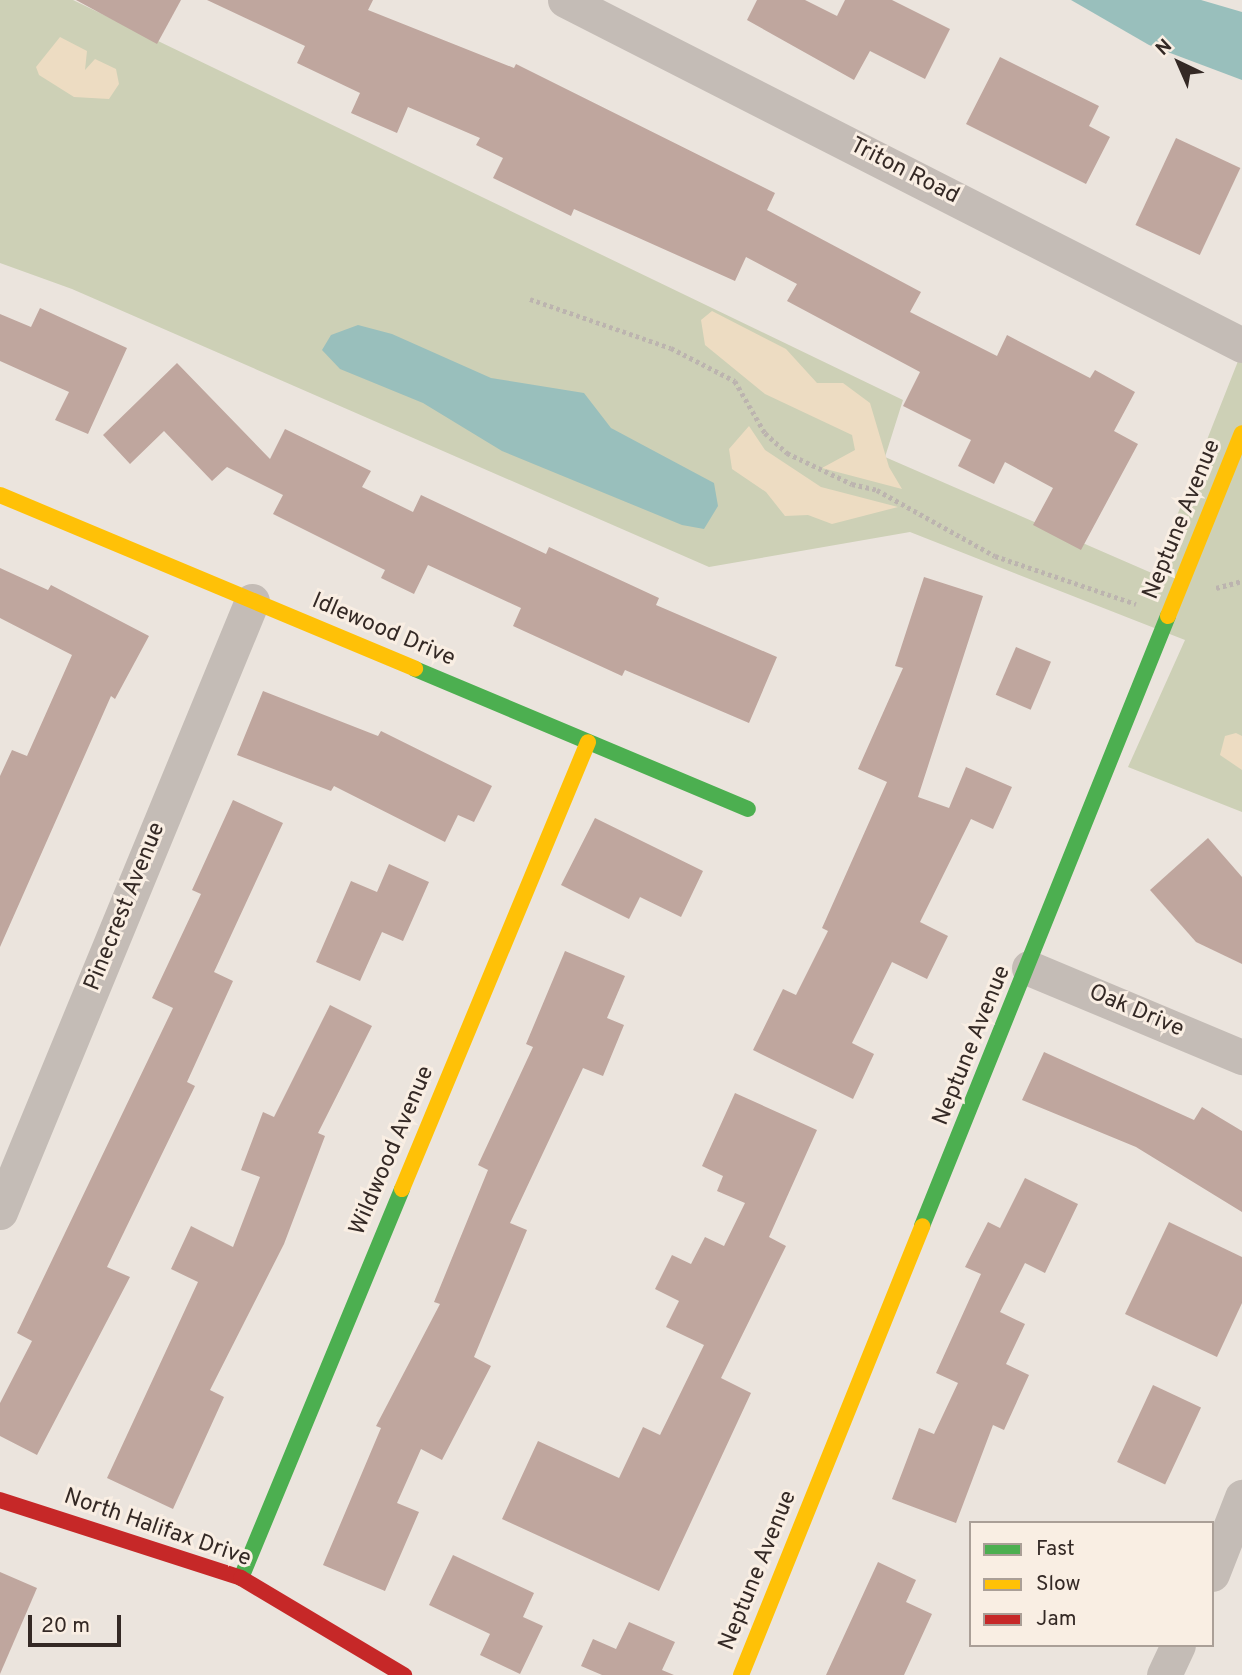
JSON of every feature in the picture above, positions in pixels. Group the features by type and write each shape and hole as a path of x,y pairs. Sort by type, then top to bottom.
{"street":[{"name":"Triton Road","path":"565,0 1242,345"},
{"name":"Neptune Avenue","path":"741,1675 1030,968 1242,433"},
{"name":"Idlewood Drive","path":"0,495 748,809"},
{"name":"Pinecrest Avenue","path":"0,1212 252,601"},
{"name":"Wildwood Avenue","path":"241,1578 588,742"},
{"name":"Oak Drive","path":"1030,968 1242,1057"},
{"path":"1214,1569 1242,1497"},
{"name":"North Halifax Drive","path":"0,1500 241,1578 404,1675"},
{"path":"1164,1675 1177,1647"},
{"path":"1189,1675 1194,1647"}],"path":[{"path":"530,299 700,361 748,394 765,433 787,453 852,484 877,489 995,556 1105,597 1141,606 1175,600"}],"green space":[{"path":"0,0 73,0 903,400 885,457 1154,574 1242,351 1242,812 1128,767 1185,640 910,532 709,567 72,289 0,263"}],"sand":[{"path":"60,37 87,51 85,70 95,59 116,69 119,84 109,99 74,97 39,75 36,67"},
{"path":"712,311 786,349 817,383 843,383 870,403 889,467 902,489 822,468 855,450 852,435 765,394 705,345 701,320"},
{"path":"749,426 765,450 821,487 898,507 832,524 808,515 785,516 766,492 732,469 729,449"},
{"path":"1236,733 1242,736 1242,770 1220,755 1225,736"}],"water":[{"path":"1071,0 1201,0 1242,12 1242,80 1149,45"},
{"path":"358,325 392,334 491,378 584,393 611,428 714,483 718,506 704,529 682,525 502,451 423,403 340,369 322,350 331,335"}],"building":[{"path":"76,0 181,0 157,44"},
{"path":"207,0 373,0 368,10 514,68 516,64 775,193 767,210 921,292 910,312 997,356 1007,335 1090,378 1095,370 1135,392 1114,431 1138,444 1081,550 1033,525 1053,488 1005,462 994,484 958,466 971,440 903,406 920,372 787,301 797,284 746,257 735,281 574,209 571,216 493,178 503,158 476,145 480,138 408,107 397,133 351,113 360,93 297,63 305,46"},
{"path":"757,0 805,0 837,16 845,0 892,0 950,29 925,79 870,51 854,80 747,20"},
{"path":"1000,57 1099,106 1089,126 1110,137 1086,184 966,124"},
{"path":"1176,138 1240,168 1200,255 1135,225"},
{"path":"40,308 127,348 88,434 55,420 69,392 0,361 0,314 31,327"},
{"path":"177,363 270,459 285,429 371,471 362,487 413,512 421,495 546,554 549,547 659,598 656,605 777,657 749,723 625,670 622,676 513,626 521,608 428,565 414,594 381,578 385,570 273,514 283,495 227,467 212,481 164,431 130,464 103,435"},
{"path":"0,568 48,590 51,585 149,636 115,699 111,696 0,947 0,776 12,750 27,756 72,655 0,618"},
{"path":"924,577 983,596 918,797 949,808 966,767 1012,787 993,829 971,819 920,922 948,936 927,979 892,962 852,1043 874,1054 853,1099 753,1050 783,989 796,995 828,931 822,928 887,782 858,769 903,668 895,666"},
{"path":"1016,647 1051,662 1031,710 996,695"},
{"path":"263,691 378,736 381,731 492,786 474,822 458,815 445,842 334,786 331,791 237,755"},
{"path":"233,800 283,823 214,972 233,981 187,1082 195,1086 107,1267 130,1277 37,1455 0,1436 0,1403 32,1341 17,1333 173,1008 152,998 201,894 192,890"},
{"path":"595,818 703,871 681,917 640,897 629,919 561,885"},
{"path":"1208,838 1242,877 1242,964 1196,942 1150,890"},
{"path":"389,864 429,882 403,941 382,932 360,981 316,962 351,881 377,892"},
{"path":"565,951 625,976 607,1018 624,1025 603,1076 583,1068 510,1223 527,1230 474,1357 491,1366 442,1460 421,1449 397,1503 419,1512 385,1591 323,1565 381,1428 376,1426 440,1304 434,1302 488,1170 478,1165 533,1047 526,1044"},
{"path":"330,1005 372,1026 318,1133 325,1136 284,1244 210,1390 224,1397 173,1509 107,1478 198,1282 171,1269 191,1226 233,1247 260,1177 241,1170 263,1112 274,1117"},
{"path":"1044,1052 1194,1120 1202,1107 1242,1131 1242,1212 1136,1147 1022,1100"},
{"path":"735,1093 817,1130 769,1237 786,1246 721,1378 751,1393 659,1591 502,1519 538,1441 619,1478 643,1427 660,1435 704,1345 666,1327 679,1301 655,1289 672,1255 691,1264 705,1237 724,1246 745,1203 717,1191 723,1176 702,1166"},
{"path":"1025,1178 1078,1204 1045,1273 1025,1263 1000,1312 1025,1324 1006,1364 1029,1375 1004,1430 993,1425 956,1523 892,1499 919,1428 934,1434 958,1383 936,1373 981,1274 965,1267 988,1222 1000,1228"},
{"path":"1169,1222 1242,1257 1242,1303 1217,1357 1125,1314"},
{"path":"1153,1385 1201,1407 1165,1484 1117,1462"},
{"path":"453,1555 534,1593 523,1617 543,1626 520,1674 480,1655 490,1634 429,1605"},
{"path":"878,1562 916,1580 906,1602 932,1614 904,1675 826,1675"},
{"path":"0,1572 37,1588 0,1674"},
{"path":"629,1622 675,1642 662,1670 674,1675 602,1675 581,1666 593,1639 616,1649"}],"traffic: fast":[{"path":"922,1226 1168,616"},
{"path":"415,669 748,809"},
{"path":"241,1578 402,1189"}],"traffic: slow":[{"path":"1168,616 1242,433"},
{"path":"0,495 415,669"},
{"path":"402,1189 588,742"},
{"path":"741,1675 922,1226"}],"traffic: jam":[{"path":"0,1500 241,1578 404,1675"}]}
